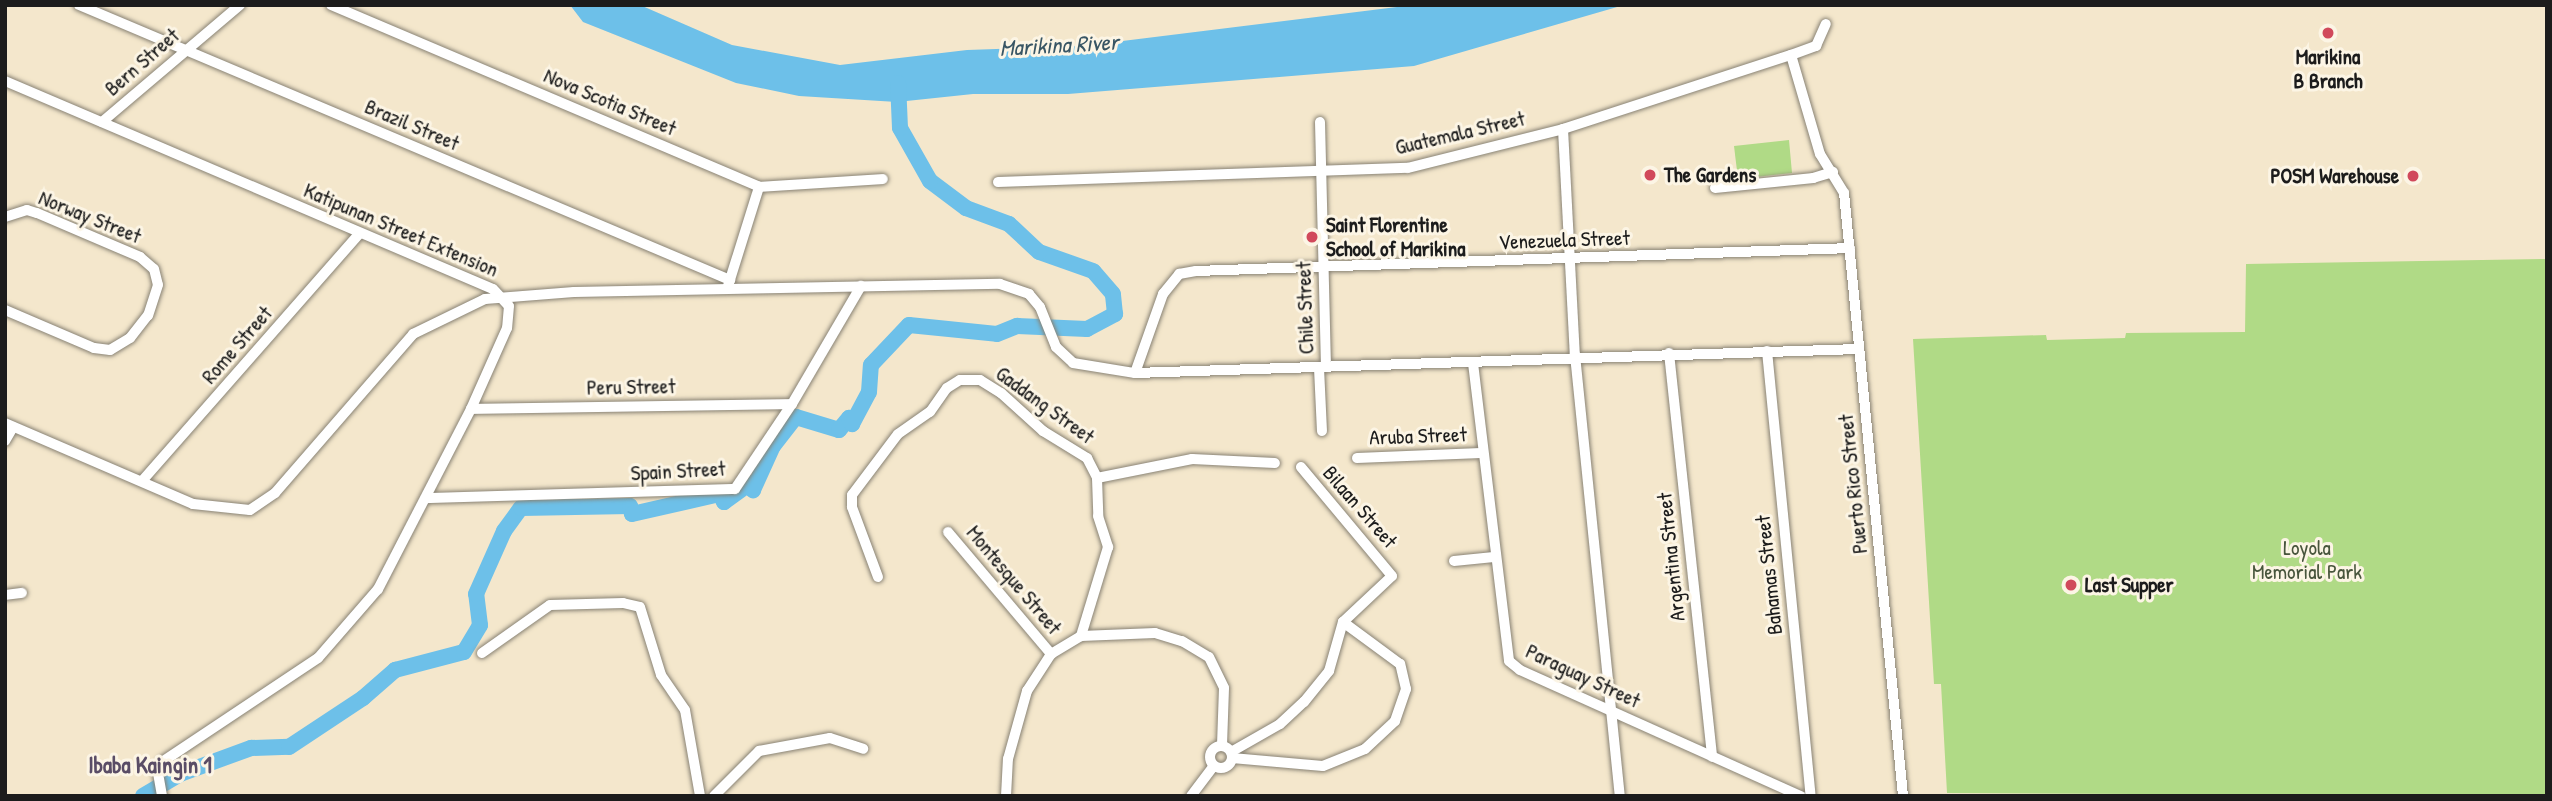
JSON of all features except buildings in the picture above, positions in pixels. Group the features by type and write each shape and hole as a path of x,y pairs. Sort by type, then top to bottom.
{"street":[{"name":"Brazil Street","path":"79,5 729,283"},
{"name":"Bern Street","path":"102,122 184,49 240,5"},
{"name":"Nova Scotia Street","path":"331,5 759,187 883,179"},
{"name":"Guatemala Street","path":"998,182 1408,168 1563,129 1791,55 1816,46 1826,24"},
{"path":"1714,188 1813,178 1833,172 1820,155 1791,55"},
{"name":"Katipunan Street Extension","path":"5,81 502,296 509,306 509,320 471,409 378,590 371,595 334,645 165,760 161,788"},
{"name":"Chile Street","path":"1320,122 1322,431"},
{"path":"1563,129 1576,355 1620,796"},
{"name":"Puerto Rico Street","path":"1833,172 1844,193 1903,796"},
{"path":"729,283 759,187"},
{"name":"Norway Street","path":"5,217 37,213 140,257 154,268 158,285 148,315 130,338 110,350 94,348 5,310"},
{"name":"Rome Street","path":"142,481 360,233"},
{"name":"Venezuela Street","path":"1135,373 1163,295 1179,274 1850,248"},
{"path":"5,442 9,425 193,504 250,510 275,493 413,334 471,305 502,296 729,283 861,286 1000,284 1029,294 1050,330 1056,347 1073,363 1135,373 1473,363 1576,355 1859,349"},
{"name":"Spain Street","path":"427,498 730,490 739,485 792,404 861,286"},
{"name":"Bahamas Street","path":"1767,351 1811,796"},
{"name":"Argentina Street","path":"1669,353 1712,757"},
{"name":"Paraguay Street","path":"1473,363 1481,453 1509,660 1520,670 1801,796"},
{"name":"Gaddang Street","path":"878,577 852,507 852,495 898,434 930,412 947,388 960,380 989,383 1025,418 1087,458 1097,478"},
{"name":"Peru Street","path":"471,409 792,404"},
{"name":"Aruba Street","path":"1357,458 1481,453"},
{"path":"1081,636 1108,547 1098,516 1097,478 1192,459 1275,463"},
{"name":"Bilaan Street","path":"1301,467 1391,572 1343,622"},
{"name":"Montesque Street","path":"948,532 1051,654"},
{"path":"1454,561 1494,557"},
{"path":"5,595 22,593"},
{"path":"482,653 550,605 622,603 640,607 661,675 685,710 700,796"},
{"path":"1214,766 1211,753 1228,752 1323,766 1365,749 1395,721 1406,689 1399,664 1343,622 1329,671 1304,702 1270,730 1228,752"},
{"path":"1006,796 1008,759 1021,709 1051,654 1081,636 1156,633 1182,641 1209,657 1224,688 1228,752 1224,768 1214,766"},
{"path":"714,796 759,751 830,738 863,748"},
{"path":"1191,796 1214,766"}],"green space":[{"path":"1789,140 1792,173 1738,179 1734,146"},
{"name":"Loyola Memorial Park","path":"2547,259 2547,796 1947,793 1941,684 1934,684 1913,339 2046,335 2047,340 2125,338 2126,333 2245,332 2246,264"}],"water":[{"path":"570,5 640,5 732,45 840,65 967,50 1082,46 1413,5 1624,5 1414,66 1068,94 973,94 897,102 799,96 736,83 583,22"}],"waterway":[{"path":"143,796 180,774 251,748 289,747 363,698 395,670 464,652 480,625 476,594 504,531 521,508 630,506 632,514 720,494 724,502 750,483 753,490 773,446 796,417 839,430 849,418 852,424 869,392 871,365 909,325 997,334 1017,326 1087,329 1115,314 1113,294 1093,271 1039,252 1009,224 966,208 930,181 900,128 898,83"}],"place":[{"name":"Marikina B Branch","path":"2328,33"},
{"name":"The Gardens","path":"1650,175"},
{"name":"POSM Warehouse","path":"2413,176"},
{"name":"Saint Florentine School of Marikina","path":"1312,237"},
{"name":"Last Supper","path":"2071,585"}],"district":[{"name":"Ibaba Kaingin 1","path":"150,765"}],"water label":[{"name":"Marikina River","path":"1059,45"}]}
